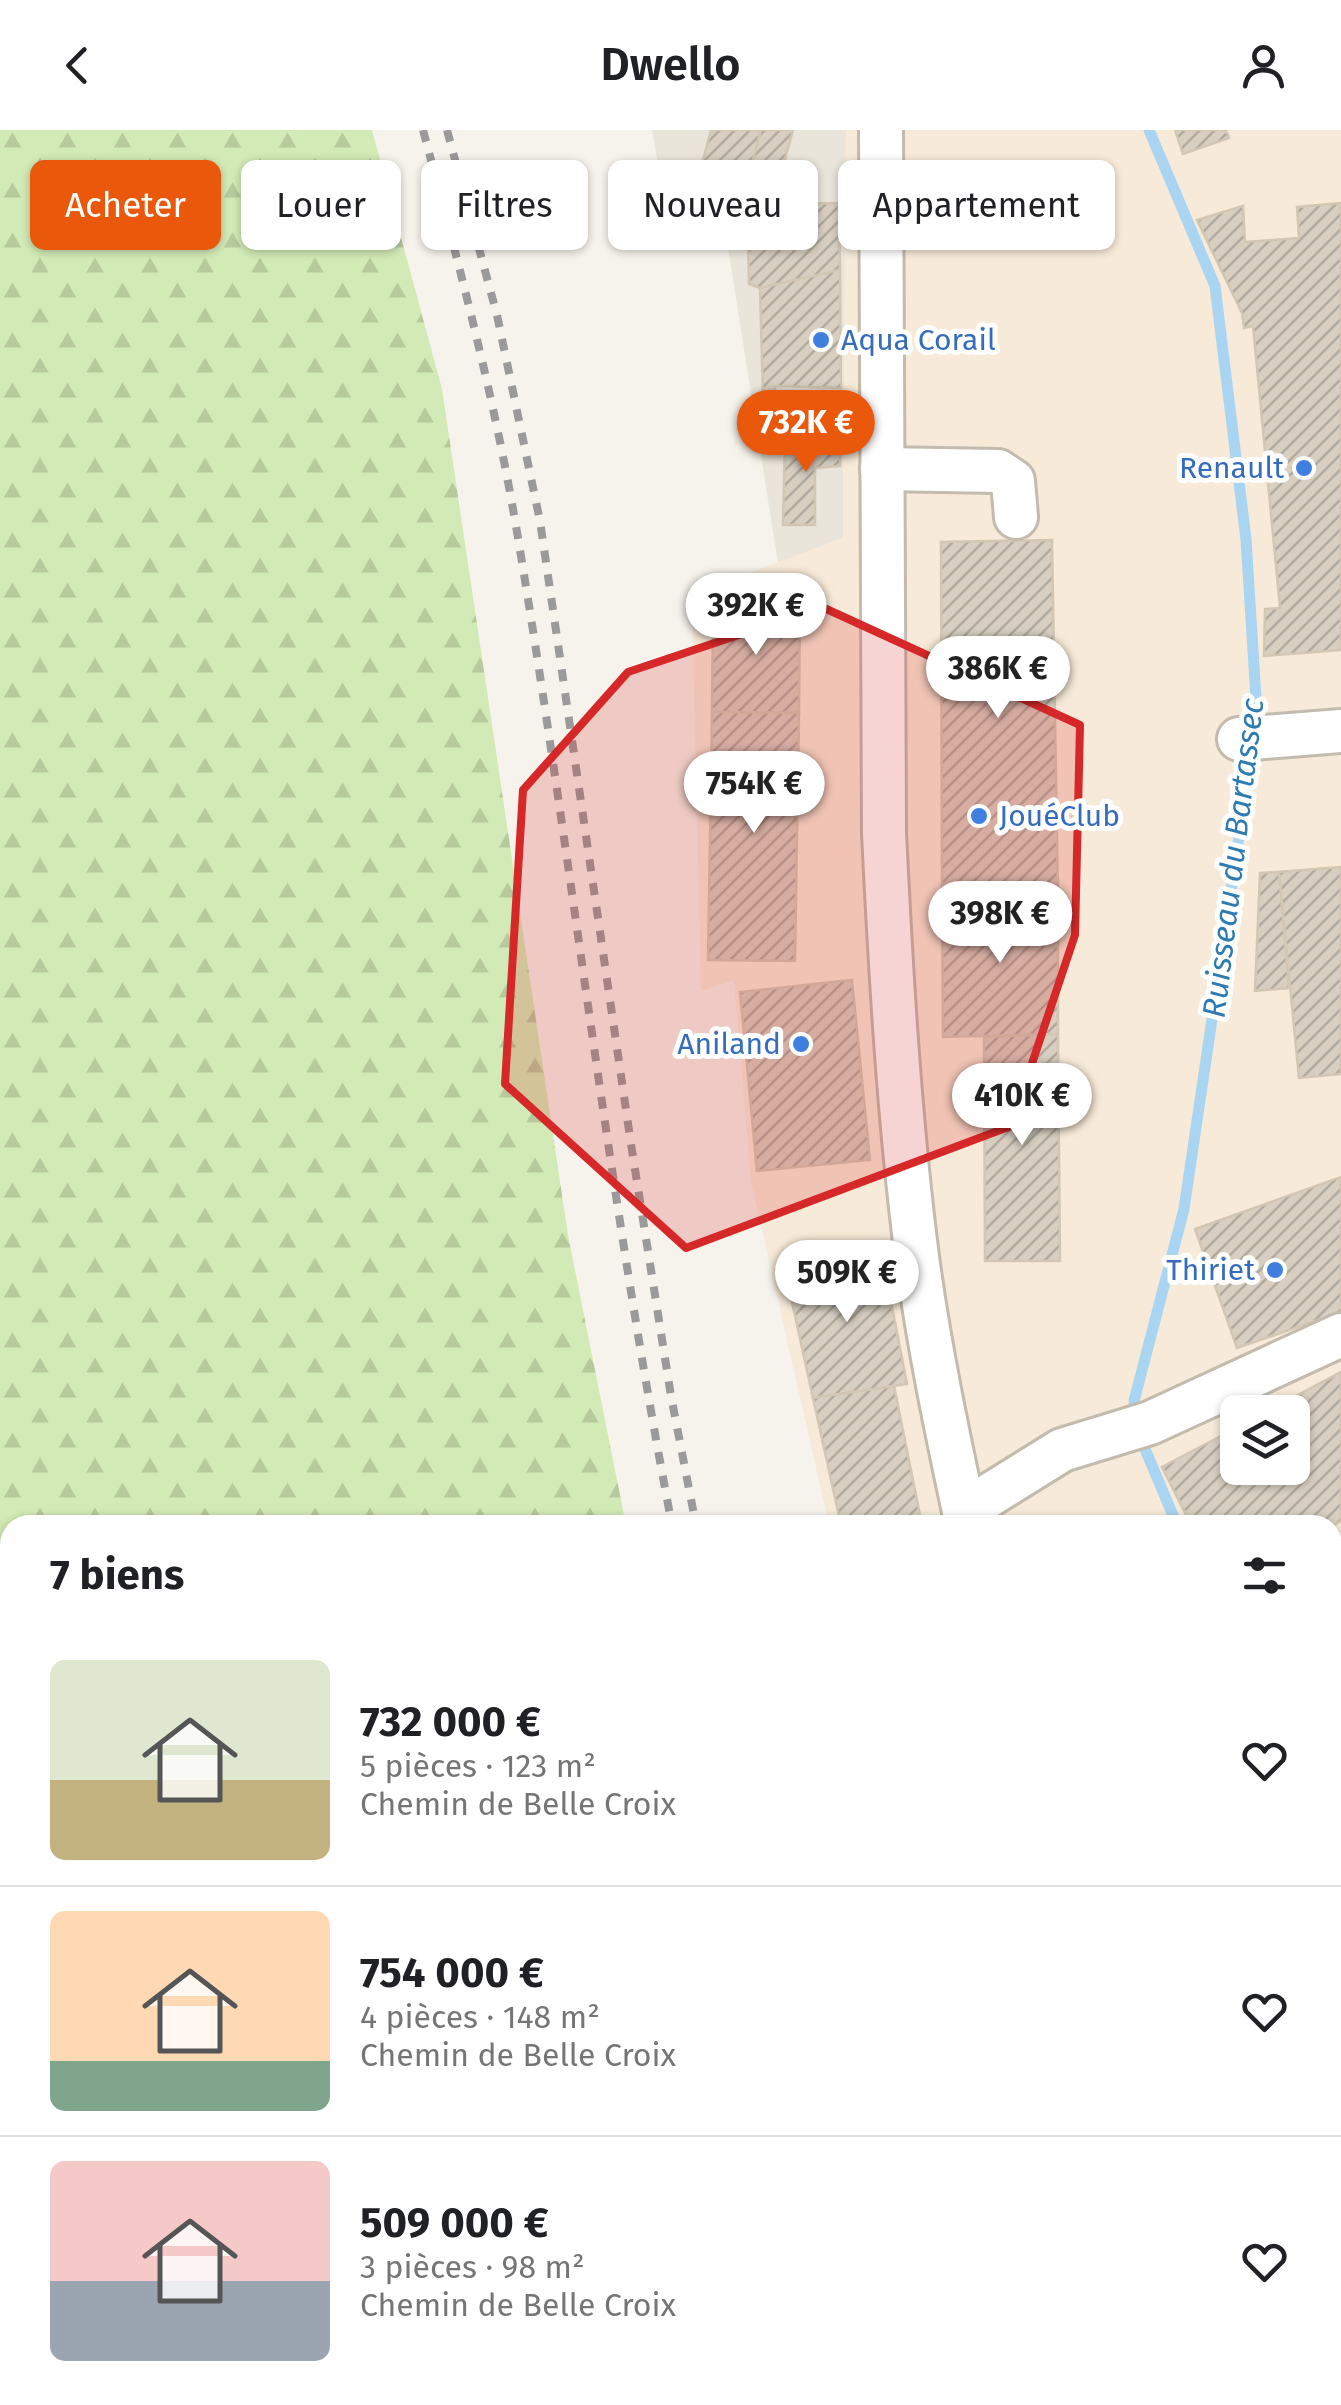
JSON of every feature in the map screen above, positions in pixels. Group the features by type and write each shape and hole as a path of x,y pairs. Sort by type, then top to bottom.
{"street":[{"path":"882,130 884,834 901,1094 918,1258 965,1515"},
{"path":"882,470 998,471 1012,481 1016,517"},
{"path":"1256,738 1341,731"},
{"path":"970,1515 1062,1450 1136,1426 1341,1334"}],"highlighted area":[{"path":"822,607 1080,725 1075,935 1011,1126 686,1248 505,1084 523,790 628,672"}],"shaded area":[{"path":"652,130 846,130 846,160 838,160 838,250 845,250 843,538 778,563 728,250 818,250 818,160 657,160"},
{"path":"846,130 1341,130 1341,1515 827,1515 751,1182 734,980 701,991 692,594 843,538 845,250 1115,250 1115,160 846,160"}],"green space":[{"path":"0,130 372,130 380,160 241,160 241,250 401,250 401,237 442,389 568,1235 624,1515 0,1515"}],"building":[{"path":"711,130 761,130 753,160 703,160"},
{"path":"761,130 793,130 785,160 753,160"},
{"path":"1175,130 1226,130 1229,138 1183,154"},
{"path":"818,203 838,203 840,270 760,288 749,284 748,250 818,250"},
{"name":"Renault","path":"1341,203 1341,650 1264,656 1265,609 1280,608 1253,326 1244,328 1242,313 1197,220 1243,206 1245,242 1299,238 1297,207"},
{"path":"840,270 841,388 775,386 776,398 763,399 760,288"},
{"path":"841,437 840,466 815,468 815,525 783,525 785,438"},
{"path":"1052,540 1058,897 942,898 941,542"},
{"path":"800,603 799,713 712,712 713,604"},
{"path":"712,712 799,713 795,961 708,960"},
{"path":"1341,867 1341,1074 1299,1078 1279,872"},
{"path":"1279,872 1289,988 1255,991 1260,873"},
{"path":"1058,897 1058,1034 943,1037 942,898"},
{"name":"Aniland","path":"852,980 870,1160 757,1171 740,992"},
{"path":"1058,1034 1060,1261 985,1261 984,1037"},
{"name":"Thiriet","path":"1341,1177 1341,1312 1237,1348 1195,1229"},
{"path":"881,1250 907,1384 813,1398 785,1270"},
{"path":"1341,1372 1341,1515 1186,1515 1162,1467 1220,1436 1220,1485 1310,1485 1310,1395 1298,1395"},
{"path":"894,1386 920,1515 839,1515 813,1398"}],"waterway":[{"name":"Ruisseau du Bartassec","path":"1137,1419 1134,1401 1184,1209 1257,714 1246,539 1215,286 1149,130"},
{"name":"Ruisseau du Bartassec","path":"1140,1437 1173,1515"}],"railway":[{"path":"423,130 486,376 516,526 628,1276 670,1515"},
{"path":"447,130 497,315 540,521 631,1144 694,1515"}],"place":[{"name":"Aqua Corail","path":"821,340"},
{"name":"Renault","path":"1304,468"},
{"name":"JouéClub","path":"979,816"},
{"name":"Aniland","path":"801,1044"},
{"name":"Thiriet","path":"1275,1270"}]}
